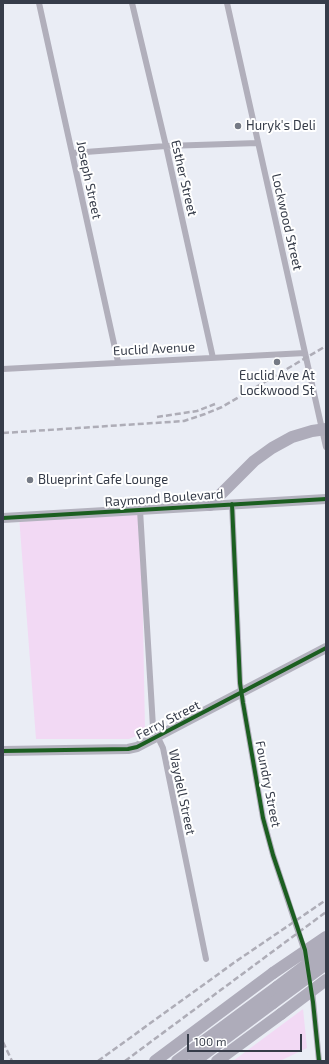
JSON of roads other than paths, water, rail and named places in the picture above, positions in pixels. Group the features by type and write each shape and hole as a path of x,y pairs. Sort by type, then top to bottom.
{"highway":[{"path":"210,505 247,468 267,451 292,437 324,429"},
{"path":"155,1061 326,934"},
{"path":"177,1061 326,950"},
{"path":"195,1061 326,964"},
{"path":"217,1061 326,980"},
{"path":"228,1061 281,1014"}],"main road":[{"name":"Raymond Boulevard","path":"3,518 326,499"},
{"name":"Ferry Street","path":"3,751 128,749 137,747 326,648"}],"street":[{"name":"Joseph Street","path":"39,3 118,362"},
{"name":"Esther Street","path":"132,3 166,146 213,358"},
{"name":"Lockwood Street","path":"227,3 305,353 324,429 326,447"},
{"path":"72,153 166,146 258,143"},
{"name":"Euclid Avenue","path":"3,369 305,353"},
{"name":"Foundry Street","path":"232,504 240,682 243,703 263,818 274,860 304,950 313,1002 319,1061"},
{"name":"Waydell Street","path":"140,510 153,727 163,748 206,959"}],"railway":[{"path":"3,433 184,421 222,407 326,346"},
{"path":"157,417 197,411 215,404"},
{"path":"98,1061 235,962 326,900"},
{"path":"125,1061 326,912"},
{"path":"3,1042 12,1061"}],"place":[{"name":"Huryk's Deli","path":"238,126"},
{"name":"Euclid Ave At Lockwood St","path":"277,362"},
{"name":"Blueprint Cafe Lounge","path":"30,480"}]}
